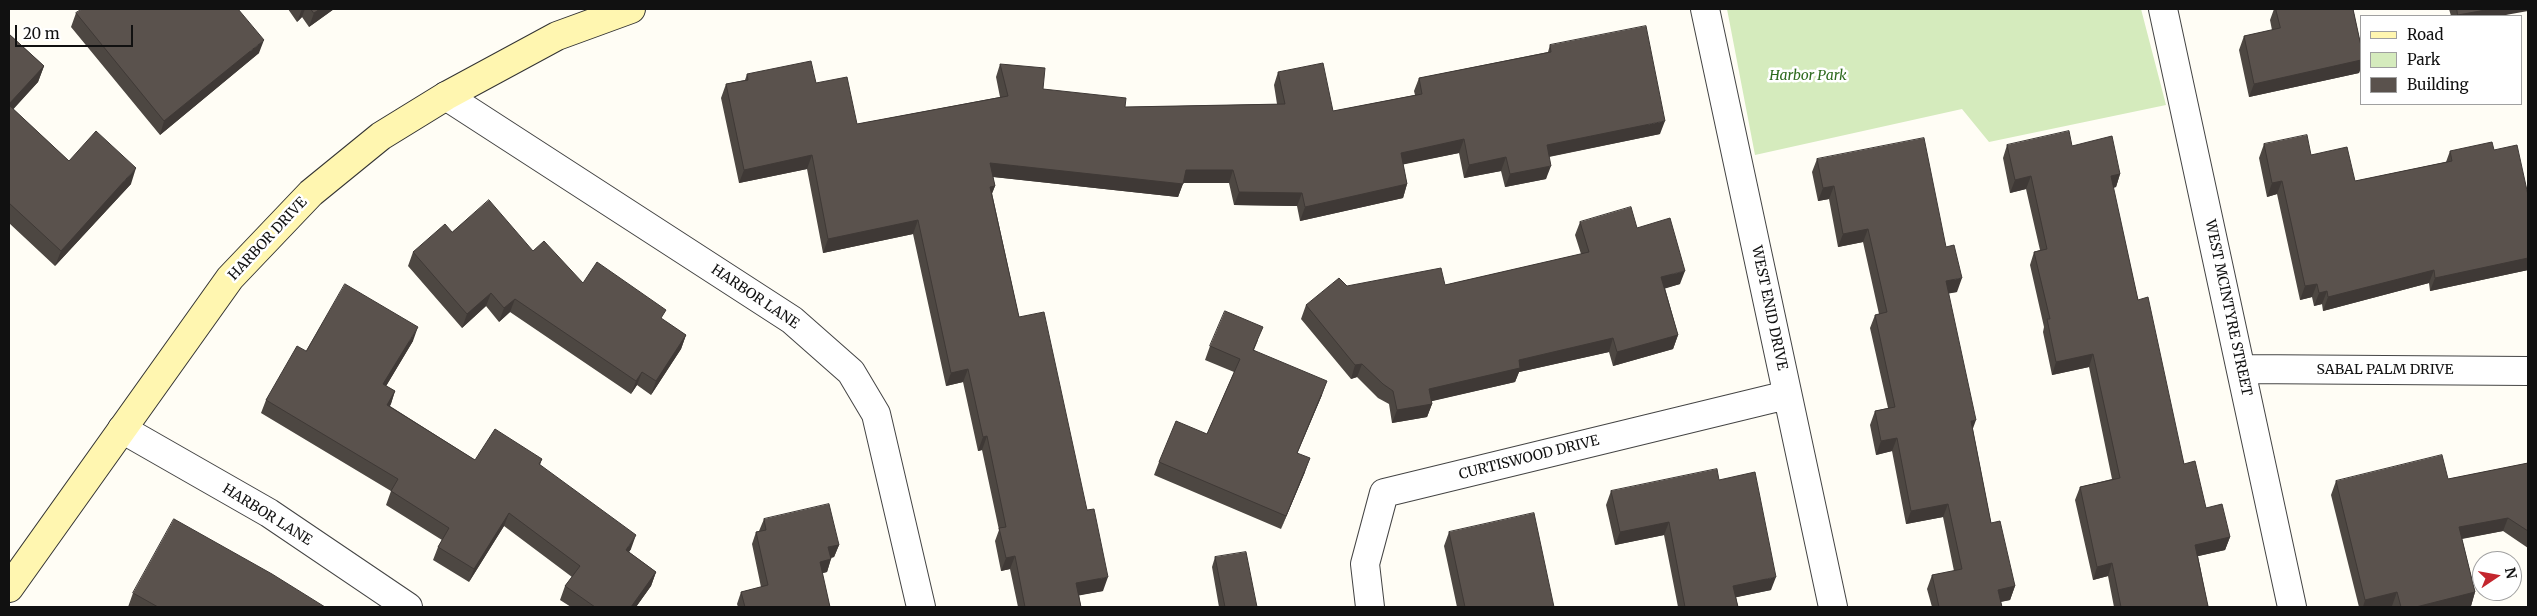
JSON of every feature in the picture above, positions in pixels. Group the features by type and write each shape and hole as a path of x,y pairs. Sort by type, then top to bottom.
{"street":[{"name":"HARBOR DRIVE","path":"9,588 230,278 311,193 382,136 446,96 557,36 631,9"},
{"name":"WEST ENID DRIVE","path":"1705,9 1833,607"},
{"name":"WEST MCINTYRE STREET","path":"2163,9 2292,607"},
{"name":"HARBOR LANE","path":"446,96 792,320 851,372 876,414 921,607"},
{"name":"SABAL PALM DRIVE","path":"2242,369 2528,371"},
{"name":"CURTISWOOD DRIVE","path":"1370,607 1365,564 1384,493 1787,395"},
{"name":"HARBOR LANE","path":"122,429 269,513 408,607"}],"green space":[{"name":"Harbor Park","path":"1727,9 2141,9 2166,105 1989,142 1962,109 1755,155"}],"building":[{"path":"82,9 238,9 264,40 164,121 76,13"},
{"path":"311,9 320,9 314,13"},
{"path":"2276,9 2353,9 2360,41 2360,60 2254,84 2244,36 2280,28"},
{"path":"2457,9 2491,9 2458,15"},
{"path":"1646,26 1665,121 1547,145 1551,166 1510,174 1506,157 1469,165 1464,139 1401,153 1407,184 1305,207 1302,193 1239,192 1233,170 1186,170 1183,184 990,163 995,186 990,187 1019,317 1044,312 1087,510 1094,509 1108,577 1076,583 1081,607 1025,607 1015,556 1006,558 999,528 1006,527 987,436 983,437 968,369 951,373 918,220 828,239 812,155 744,170 726,84 748,80 747,74 811,61 816,83 847,77 857,124 1008,96 1000,64 1045,68 1043,89 1126,98 1125,107 1285,104 1278,72 1323,63 1333,111 1422,94 1419,78 1551,52 1550,45"},
{"path":"9,34 44,66 9,104"},
{"path":"9,105 69,161 96,131 136,168 61,251 9,203"},
{"path":"2069,131 2072,146 2112,136 2120,174 2111,176 2138,300 2148,297 2184,464 2195,461 2206,508 2222,504 2230,537 2195,545 2208,606 2121,607 2112,563 2097,567 2080,487 2120,478 2093,354 2056,362 2047,319 2050,319 2034,252 2047,249 2031,176 2015,180 2007,145"},
{"path":"2307,135 2311,155 2347,147 2355,181 2452,161 2450,151 2492,142 2494,150 2517,145 2528,195 2528,258 2435,278 2434,270 2328,297 2327,291 2319,293 2317,284 2305,286 2282,181 2272,183 2264,144"},
{"path":"1924,138 1946,247 1954,245 1962,278 1946,281 1976,420 1971,421 1991,523 2000,521 2015,586 1998,590 2002,607 1939,607 1932,575 1962,569 1948,504 1911,511 1897,438 1881,441 1875,411 1895,407 1875,315 1887,312 1868,229 1843,234 1834,186 1823,188 1817,159"},
{"path":"489,200 533,251 544,241 583,283 597,262 666,310 661,318 686,335 656,381 642,372 636,381 515,299 504,308 491,293 467,314 413,252 445,224 452,232"},
{"path":"1631,207 1637,228 1670,218 1685,271 1661,277 1678,335 1617,352 1613,338 1519,360 1520,368 1429,389 1432,404 1397,410 1393,391 1362,364 1355,365 1306,305 1339,278 1347,286 1441,268 1445,285 1589,252 1580,222"},
{"path":"345,284 418,327 383,384 395,391 387,405 475,460 495,429 542,459 539,464 636,535 626,550 656,572 631,607 595,607 565,586 580,566 509,513 474,569 438,547 449,528 391,491 398,479 266,400 297,346 306,351"},
{"path":"1225,311 1263,327 1253,350 1327,381 1297,453 1310,458 1286,516 1159,462 1176,421 1207,434 1240,359 1210,346"},
{"path":"2442,455 2448,479 2528,463 2528,531 2508,518 2459,527 2472,580 2472,593 2416,607 2401,607 2397,592 2365,600 2336,481"},
{"path":"1717,469 1719,480 1755,472 1776,577 1733,586 1738,607 1685,607 1669,522 1620,532 1611,491"},
{"path":"829,504 839,545 828,547 831,559 820,562 830,607 745,607 741,592 768,585 756,532 766,530 764,519"},
{"path":"1534,513 1554,607 1465,607 1449,532"},
{"path":"174,519 272,574 325,607 158,607 133,593"},
{"path":"1246,552 1257,607 1225,607 1215,557"}]}
